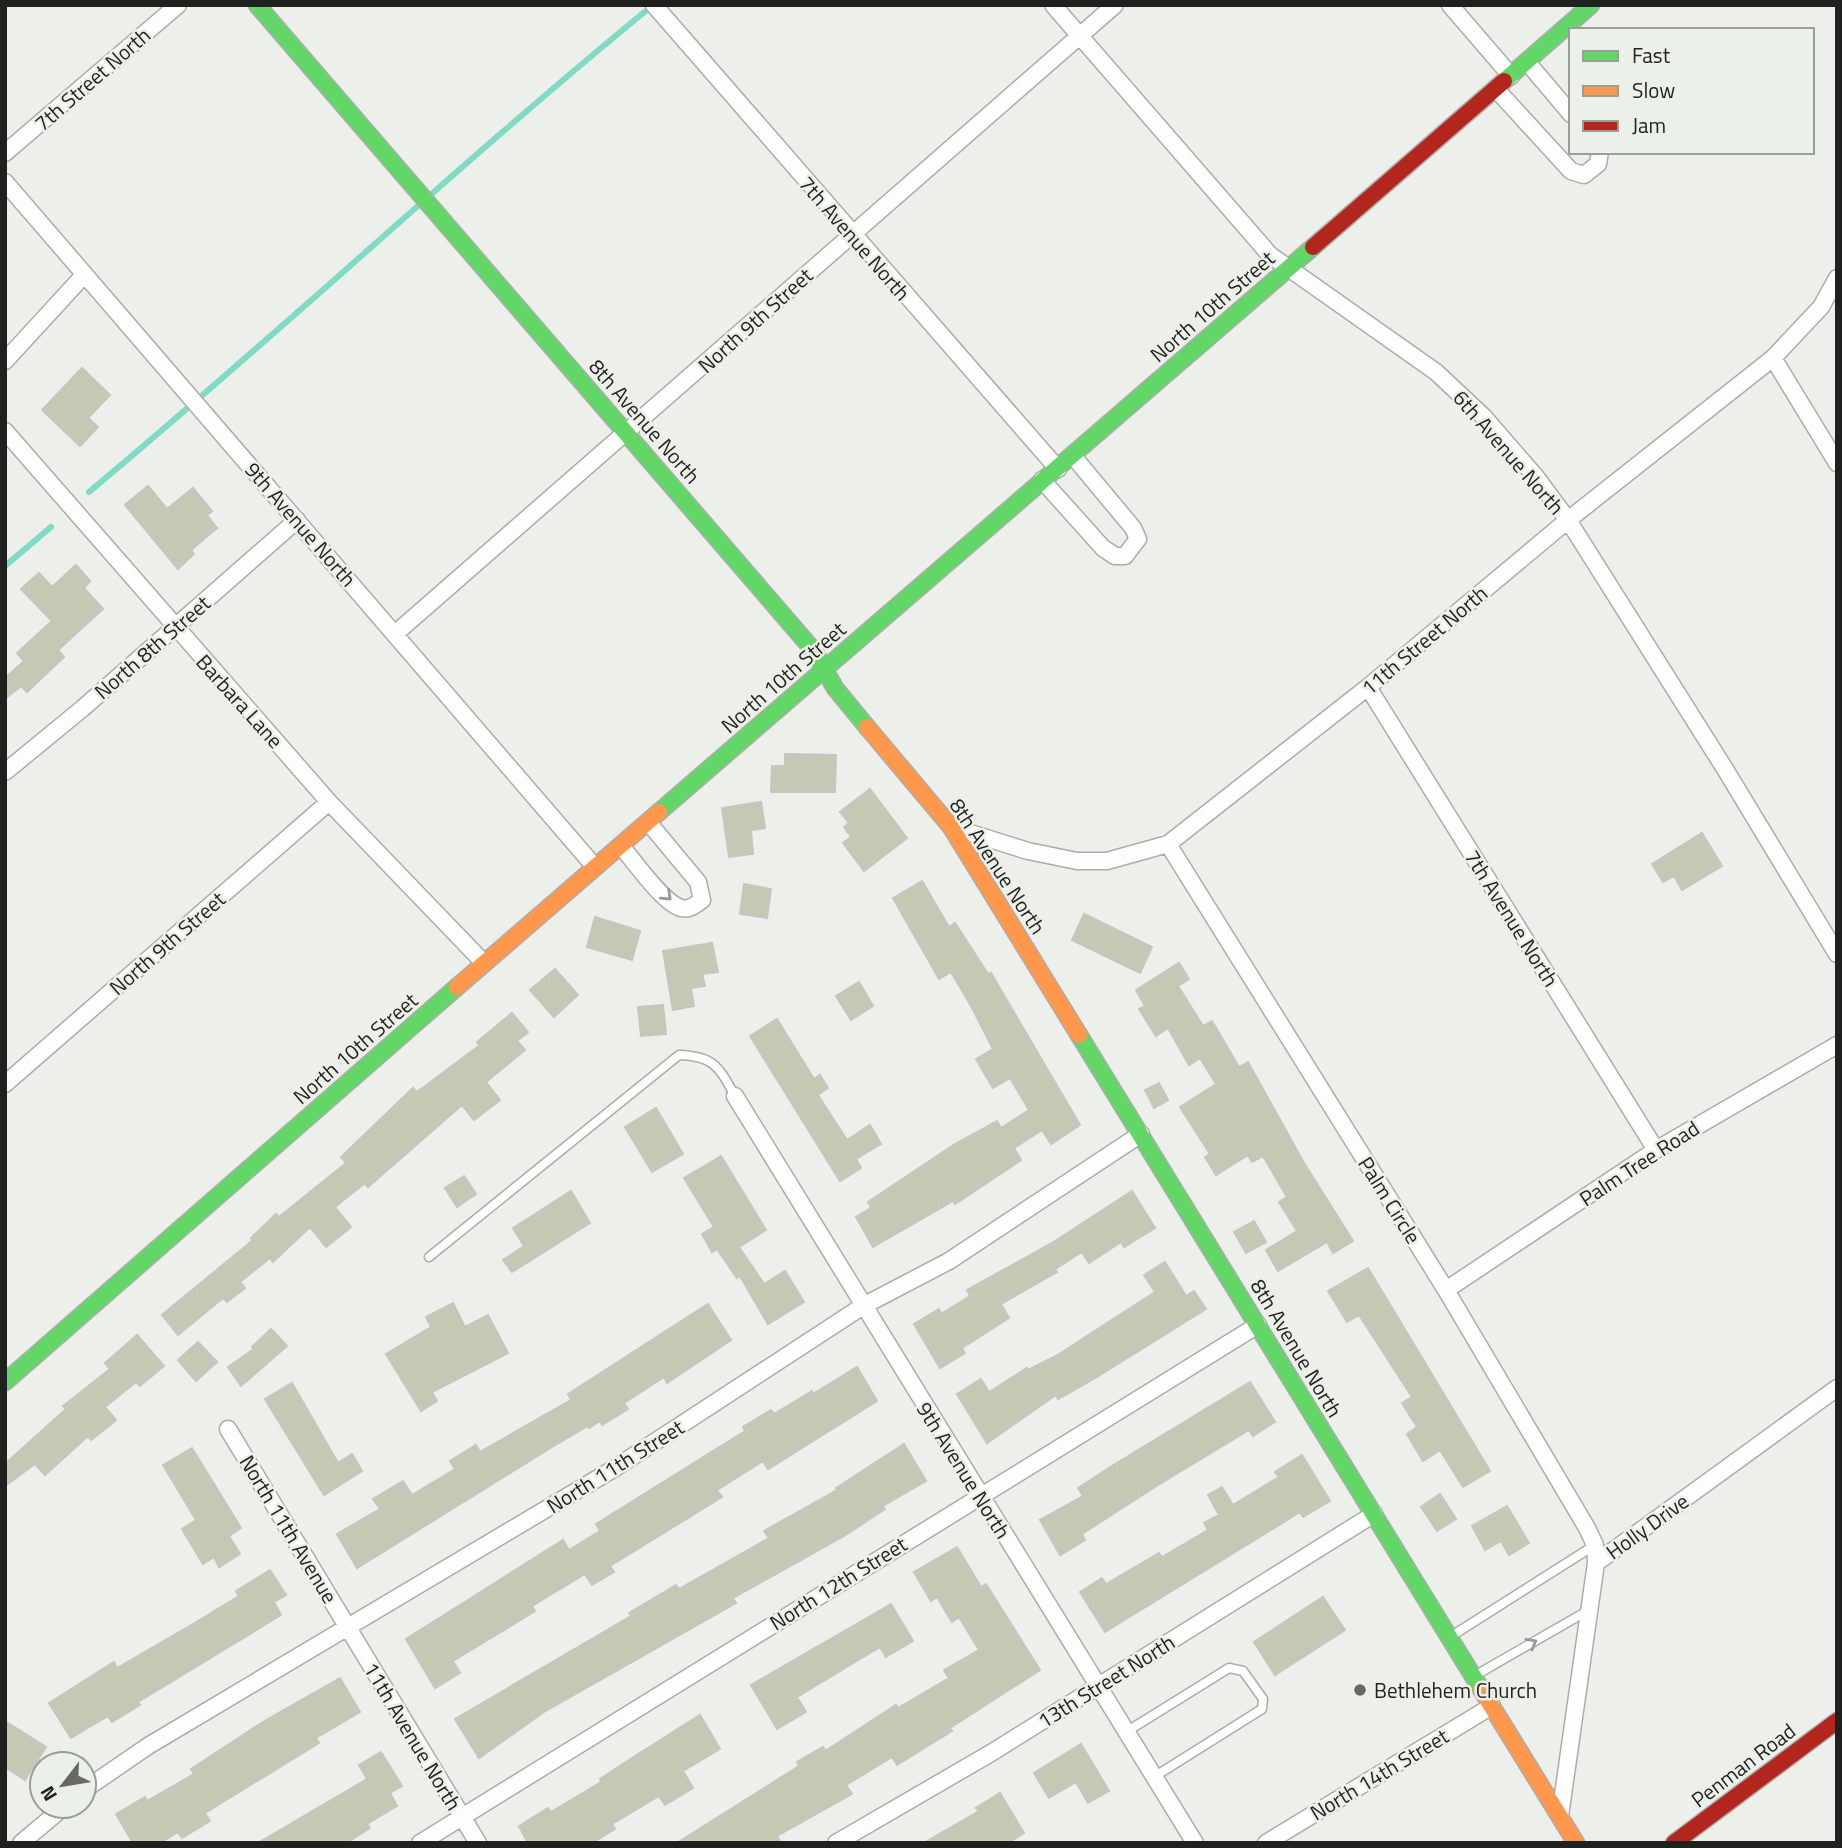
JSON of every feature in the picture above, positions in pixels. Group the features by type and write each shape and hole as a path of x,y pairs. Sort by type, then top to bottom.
{"street":[{"name":"7th Street North","path":"5,153 178,5"},
{"name":"8th Avenue North","path":"257,5 806,641 835,688 951,827 1576,1843"},
{"name":"7th Avenue North","path":"654,5 1058,469"},
{"name":"6th Avenue North","path":"1053,5 1270,255 1461,393 1536,477 1568,520 1725,769 1837,954"},
{"name":"North 9th Street","path":"396,633 1115,5"},
{"path":"1450,5 1511,76"},
{"name":"North 10th Street","path":"5,1381 484,962 1058,469 1591,5"},
{"path":"1527,62 1569,112"},
{"path":"1496,89 1571,172 1584,174 1598,163 1600,154"},
{"name":"9th Avenue North","path":"5,182 595,867"},
{"path":"5,361 84,275"},
{"name":"11th Street North","path":"951,827 1028,851 1077,861 1107,861 1168,845 1368,687 1568,520 1773,358 1812,317 1837,278"},
{"path":"1773,358 1837,463"},
{"name":"Barbara Lane","path":"5,431 329,802 484,962"},
{"path":"1042,480 1103,548 1115,556 1125,556 1138,539 1133,528 1073,456"},
{"name":"North 8th Street","path":"5,772 297,520"},
{"name":"7th Avenue North","path":"1368,687 1656,1150"},
{"name":"North 9th Street","path":"5,1084 329,802"},
{"path":"621,846 670,902 682,908 693,907 702,900 698,882 648,822"},
{"name":"Palm Circle","path":"1168,845 1446,1290 1595,1545 1596,1563"},
{"name":"Palm Tree Road","path":"1446,1290 1656,1150 1837,1045"},
{"name":"9th Avenue North","path":"735,1096 1195,1843"},
{"name":"North 11th Street","path":"98,1780 148,1746 615,1468 863,1306 949,1261 1141,1134"},
{"name":"North 12th Street","path":"420,1843 1258,1325"},
{"name":"Holly Drive","path":"1560,1816 1596,1563 1837,1388"},
{"name":"North 11th Avenue","path":"228,1429 349,1628"},
{"name":"13th Street North","path":"836,1843 1097,1686 1374,1514"},
{"name":"11th Avenue North","path":"349,1628 478,1843"},
{"name":"North 14th Street","path":"1266,1843 1492,1706"},
{"name":"Penman Road","path":"1674,1843 1837,1721"},
{"path":"21,1843 48,1820"},
{"path":"1694,1828 1703,1843"}],"lane":[{"path":"429,1258 679,1055 701,1055 719,1068 735,1096"},
{"path":"1449,1637 1595,1545"},
{"path":"1474,1677 1590,1610"},
{"path":"1126,1732 1229,1668 1242,1671 1263,1699 1262,1709 1154,1777"}],"building":[{"path":"82,368 110,395 88,418 98,427 80,446 42,410"},
{"path":"148,486 167,509 193,488 212,511 207,515 217,528 191,550 194,554 178,569 125,505"},
{"path":"76,565 90,581 84,588 103,609 58,650 64,657 27,692 21,686 5,699 5,678 24,661 17,653 52,621 21,589 39,573 52,587"},
{"path":"785,754 836,755 835,792 771,792 772,766 785,766"},
{"path":"870,789 907,838 864,871 843,843 851,837 844,827 849,823 840,812"},
{"path":"761,802 765,828 751,830 753,854 729,857 722,808"},
{"path":"1702,833 1722,866 1682,890 1674,876 1663,882 1652,864"},
{"path":"922,881 949,927 955,923 988,974 991,973 1080,1125 1051,1144 1042,1130 1014,1148 1021,1160 955,1204 953,1201 873,1247 856,1217 871,1208 868,1202 955,1144 997,1121 1001,1128 1029,1110 1010,1078 993,1088 976,1059 993,1049 971,1006 951,972 939,979 893,898"},
{"path":"744,884 771,889 767,918 740,914"},
{"path":"1084,914 1152,947 1140,973 1072,940"},
{"path":"595,917 640,931 632,960 587,947"},
{"path":"712,943 718,972 702,974 705,986 691,988 694,1006 673,1010 663,951"},
{"path":"1179,963 1189,979 1178,986 1203,1026 1212,1021 1239,1067 1248,1062 1304,1163 1353,1241 1333,1253 1327,1242 1278,1271 1266,1250 1297,1231 1279,1202 1287,1197 1263,1156 1252,1162 1248,1155 1216,1175 1205,1157 1210,1154 1180,1107 1216,1084 1200,1058 1189,1065 1168,1028 1156,1036 1139,1009 1145,1006 1136,990"},
{"path":"555,969 578,995 554,1017 530,990"},
{"path":"859,982 873,1006 851,1020 836,996"},
{"path":"663,1005 666,1034 641,1036 638,1007"},
{"path":"512,1013 528,1032 517,1041 525,1050 486,1082 500,1100 474,1120 462,1105 368,1187 365,1183 335,1207 351,1227 326,1247 310,1227 273,1262 270,1258 240,1282 245,1288 227,1302 223,1298 178,1335 162,1315 253,1240 251,1238 276,1214 279,1217 346,1163 341,1157 413,1088 417,1092 480,1045 477,1042"},
{"path":"777,1019 814,1079 820,1075 828,1088 818,1095 847,1140 870,1125 881,1144 856,1159 861,1168 840,1181 750,1036"},
{"path":"1159,1083 1168,1100 1154,1108 1145,1090"},
{"path":"656,1108 683,1154 652,1172 625,1127"},
{"path":"721,1156 766,1230 739,1247 764,1284 785,1271 804,1302 768,1324 740,1276 737,1278 717,1249 712,1252 702,1234 714,1227 684,1178"},
{"path":"464,1176 476,1194 457,1207 445,1188"},
{"path":"571,1191 590,1223 512,1272 503,1260 524,1246 513,1228"},
{"path":"1132,1191 1155,1228 1124,1247 1121,1242 1089,1263 1082,1252 1055,1269 1057,1272 1001,1304 1009,1318 962,1348 965,1353 940,1368 914,1324 939,1309 941,1314 970,1296 967,1290 1052,1243"},
{"path":"1254,1221 1266,1242 1246,1253 1234,1232"},
{"path":"1165,1262 1186,1296 1194,1291 1206,1309 1097,1377 1058,1399 1056,1395 987,1443 957,1394 981,1379 989,1392 1027,1368 1028,1370 1056,1356 1155,1292 1144,1275"},
{"path":"1368,1268 1490,1471 1463,1487 1440,1450 1423,1461 1407,1434 1417,1427 1402,1403 1412,1397 1359,1315 1347,1322 1328,1291"},
{"path":"453,1303 465,1327 488,1315 508,1353 432,1392 437,1401 421,1411 386,1354 431,1327 426,1317"},
{"path":"708,1304 731,1340 667,1383 664,1377 624,1403 628,1409 602,1425 600,1421 589,1428 588,1426 552,1447 357,1568 337,1534 380,1509 373,1499 403,1481 412,1495 455,1469 450,1461 476,1445 480,1452 571,1400 568,1394"},
{"path":"271,1329 287,1346 241,1386 228,1367 254,1349 252,1347"},
{"path":"137,1335 164,1366 140,1386 136,1382 105,1407 116,1420 91,1440 88,1436 45,1475 35,1464 5,1486 5,1464 66,1409 63,1406 110,1369 105,1363"},
{"path":"198,1342 217,1362 196,1381 178,1360"},
{"path":"857,1367 877,1401 768,1469 763,1461 717,1490 722,1497 610,1566 614,1572 592,1585 585,1574 532,1606 535,1611 453,1661 460,1673 435,1688 406,1639 563,1540 569,1550 600,1531 596,1524 745,1431 743,1427 771,1410 774,1414 812,1391 813,1394"},
{"path":"1250,1382 1275,1422 1253,1436 1249,1430 1158,1485 1082,1534 1085,1540 1060,1555 1040,1520 1083,1496 1078,1488"},
{"path":"292,1383 338,1463 352,1454 362,1471 324,1495 265,1399"},
{"path":"904,1444 926,1481 883,1506 885,1509 844,1536 733,1598 736,1603 544,1712 479,1758 455,1719 631,1616 629,1613 676,1585 679,1589 769,1538 764,1531 837,1490 836,1488"},
{"path":"192,1448 241,1528 229,1536 240,1554 219,1567 214,1557 203,1564 182,1529 196,1520 163,1465"},
{"path":"1302,1455 1330,1501 1303,1517 1300,1512 1105,1632 1080,1592 1102,1578 1106,1584 1159,1553 1162,1557 1208,1530 1204,1523 1219,1515 1208,1495 1222,1487 1233,1505 1279,1477 1275,1472"},
{"path":"1440,1494 1456,1519 1437,1531 1421,1507"},
{"path":"1507,1506 1529,1543 1509,1555 1501,1541 1485,1550 1472,1526"},
{"path":"957,1547 981,1587 986,1584 1040,1670 950,1728 952,1731 897,1765 892,1757 846,1785 852,1794 777,1836 781,1843 677,1843 799,1766 797,1762 823,1747 825,1751 896,1705 898,1708 949,1678 944,1670 979,1650 959,1617 952,1622 937,1597 931,1601 914,1572"},
{"path":"270,1570 286,1595 274,1602 281,1615 138,1702 140,1705 112,1722 108,1716 71,1738 49,1703 114,1662 117,1668 193,1624 239,1596 236,1591"},
{"path":"1323,1597 1345,1630 1275,1675 1254,1642"},
{"path":"891,1604 913,1641 886,1657 880,1647 797,1697 806,1712 777,1729 751,1685"},
{"path":"340,1678 360,1712 316,1738 319,1743 205,1813 210,1821 182,1838 178,1832 160,1843 133,1843 116,1814 145,1797 147,1801 194,1774 191,1769 266,1720"},
{"path":"700,1715 720,1749 683,1771 693,1788 665,1805 659,1796 612,1824 615,1829 592,1843 528,1843 519,1826 548,1808 551,1812 601,1782 600,1779"},
{"path":"5,1721 46,1747 44,1750 28,1750 28,1775 25,1780 5,1767"},
{"path":"1081,1744 1109,1791 1088,1803 1076,1782 1049,1798 1034,1773"},
{"path":"381,1752 402,1786 390,1793 397,1806 367,1824 370,1828 346,1843 258,1843 367,1779 359,1765"},
{"path":"1000,1793 1024,1833 1008,1843 924,1843 979,1811 976,1808"}],"waterway":[{"path":"89,492 581,64 653,5"},
{"path":"5,566 51,527"}],"traffic: fast":[{"path":"257,5 814,651 835,688 867,727"},
{"path":"1504,81 1591,5"},
{"path":"659,812 1313,247"},
{"path":"5,1382 457,987"},
{"path":"1079,1035 1481,1689"}],"traffic: slow":[{"path":"867,727 951,827 1079,1035"},
{"path":"457,987 659,812"},
{"path":"1481,1689 1576,1843"}],"traffic: jam":[{"path":"1313,247 1504,81"},
{"path":"1674,1843 1837,1721"}],"place":[{"name":"Bethlehem Church","path":"1360,1690"}]}
